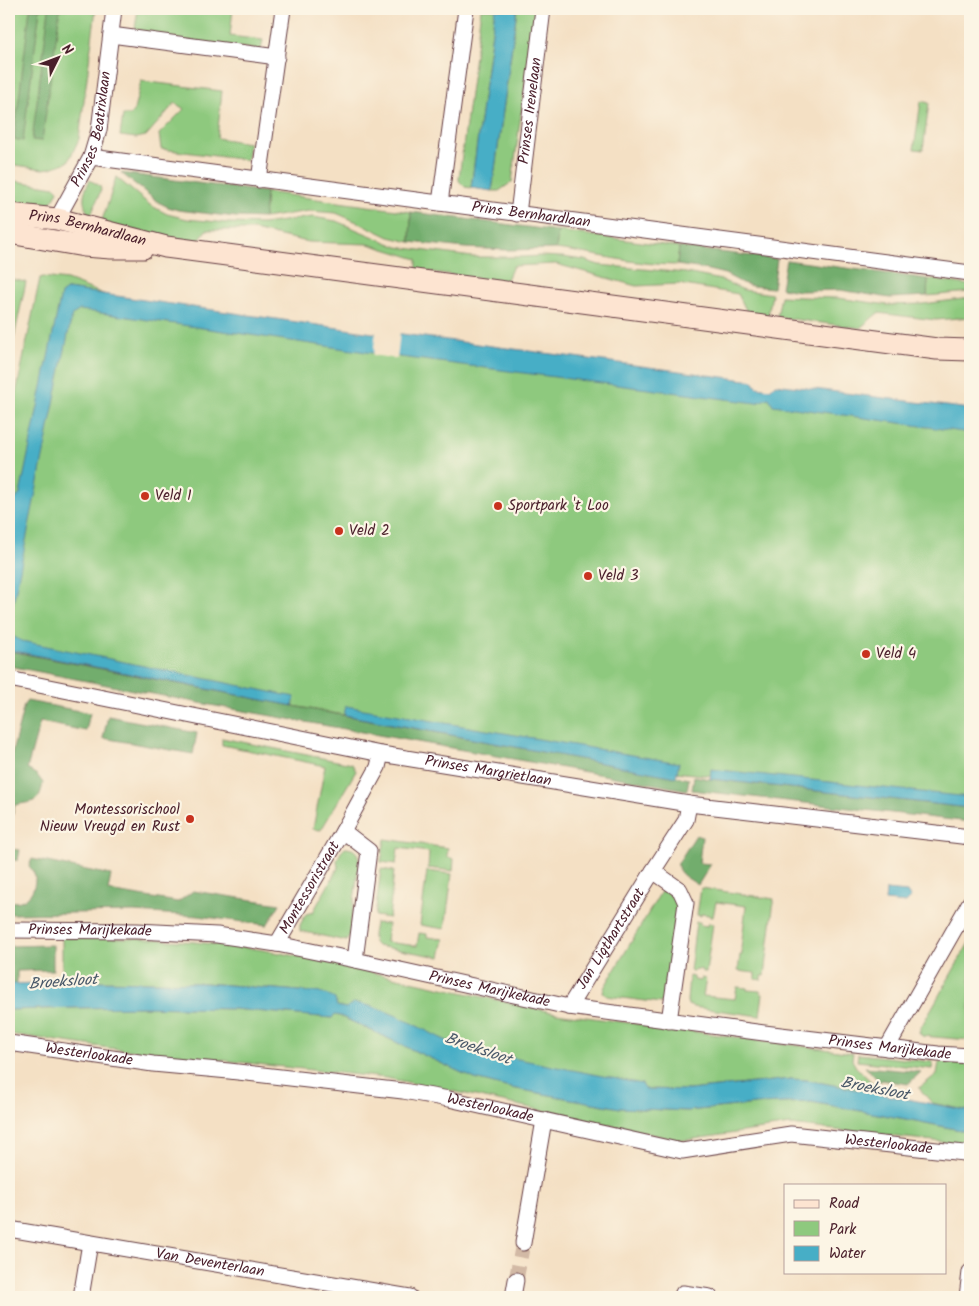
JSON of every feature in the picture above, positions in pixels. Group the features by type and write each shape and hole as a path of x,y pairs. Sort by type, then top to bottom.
{"main road":[{"name":"Prins Bernhardlaan","path":"9,214 58,219 166,247 937,350 970,350"},
{"name":"Prins Bernhardlaan","path":"9,233 84,246 111,248 166,247"},
{"name":"Prins Bernhardlaan","path":"937,350 970,359"}],"street":[{"name":"Prinses Beatrixlaan","path":"58,219 91,157 99,130 114,9"},
{"path":"260,180 283,9"},
{"path":"440,203 466,9"},
{"name":"Prinses Irenelaan","path":"518,214 544,9"},
{"path":"110,35 277,57"},
{"name":"Prins Bernhardlaan","path":"91,157 970,273"},
{"name":"Prinses Margrietlaan","path":"9,680 381,754 689,804 970,836"},
{"name":"Montessoristraat","path":"277,944 343,831 378,767 381,754"},
{"name":"Jan Ligthartstraat","path":"569,1007 686,820 689,804"},
{"name":"Montessoristraat","path":"343,831 369,850 355,960"},
{"name":"Jan Ligthartstraat","path":"653,870 680,890 686,903 669,1021"},
{"path":"887,1048 969,909"},
{"name":"Prinses Marijkekade","path":"9,930 127,930 217,935 277,944 569,1007 887,1048 970,1056"},
{"name":"Westerlookade","path":"9,1044 153,1064 403,1091 449,1099 682,1151 791,1134 970,1155"},
{"path":"523,1243 544,1120"},
{"name":"Van Deventerlaan","path":"9,1230 410,1297"},
{"path":"81,1297 90,1243"},
{"path":"967,1297 970,1272"},
{"path":"513,1297 516,1280"},
{"path":"681,1297 683,1293 710,1297"}],"green space":[{"path":"9,9 96,9 79,139 68,162 51,168 43,169 9,164"},
{"path":"30,9 40,9 23,141 14,139"},
{"path":"49,9 60,9 42,141 32,140"},
{"path":"138,9 233,9 230,36 263,40 261,50 134,35"},
{"path":"481,9 495,9 471,188 465,187 459,181 459,178"},
{"path":"517,9 535,9 512,182 499,191 492,191"},
{"path":"141,81 222,91 217,138 249,143 247,160 161,149 159,134 184,109 175,103 146,136 136,138 120,136 123,115 130,115 134,110"},
{"path":"921,101 929,103 923,150 914,149"},
{"path":"121,173 266,192 264,218 236,217 178,210 168,207 158,202"},
{"path":"116,177 150,205 167,214 187,219 263,224 313,217 336,221 398,247 472,257 562,257 584,260 599,265 686,273 721,280 744,290 772,294 768,316 748,314 738,294 678,284 636,286 556,264 513,266 506,282 417,270 417,259 368,244 308,242 253,230 206,230 199,241 166,237 101,223"},
{"path":"9,180 55,187 58,190 50,203 44,206 31,209 9,207"},
{"path":"90,180 100,186 101,190 91,215 89,215 84,197"},
{"path":"266,192 411,212 410,242 389,237 336,213 309,211 264,218"},
{"path":"411,212 558,231 556,249 507,250 465,248 410,242"},
{"path":"558,231 679,247 677,265 631,261 556,249"},
{"path":"679,247 777,259 773,288 752,286 725,274 677,265"},
{"path":"786,260 928,279 927,296 890,298 840,290 800,291 781,288"},
{"path":"40,278 67,280 106,295 68,289 20,494 14,501 9,503 9,427"},
{"path":"9,279 26,282 9,361"},
{"path":"928,279 970,285 970,292 927,296"},
{"path":"781,296 838,298 888,305 923,304 970,298 970,317 936,320 878,313 860,328 777,317"},
{"name":"Sportpark 't Loo","path":"67,298 970,420 970,803 675,772 345,712 344,715 293,706 294,702 9,647 9,591"},
{"path":"9,651 293,706 689,779 687,790 210,705 9,666"},
{"path":"27,701 90,713 86,731 40,722 27,769 37,775 43,783 40,795 31,802 15,805 9,829 9,765 24,705"},
{"path":"108,716 197,733 193,754 103,738"},
{"path":"222,738 352,764 356,771 321,830 313,829 325,766 222,745"},
{"path":"694,776 970,808 970,822 692,790"},
{"path":"696,835 702,837 699,863 711,864 698,885 684,876 678,867 678,863"},
{"path":"385,839 448,848 447,857 454,859 453,871 428,868 429,852 398,848 396,864 381,862"},
{"path":"345,848 356,852 359,863 349,937 346,941 300,931 300,925 306,914 313,912 338,868 337,860"},
{"path":"9,849 20,850 18,860 9,861"},
{"path":"32,859 111,875 108,891 178,902 193,891 280,904 267,925 198,916 134,912 9,914 9,901 20,901 31,893 35,883 33,871 29,866"},
{"path":"381,869 394,871 389,918 375,916"},
{"path":"427,871 452,874 445,929 420,925"},
{"path":"701,888 774,899 765,976 762,976 762,980 755,979 755,973 738,971 740,955 742,955 746,906 716,902 713,917 697,915"},
{"path":"662,890 672,896 677,906 665,997 661,1003 607,996 603,993 604,988"},
{"path":"696,922 700,922 700,925 708,926 709,923 713,924 706,972 695,969 690,971"},
{"path":"375,923 388,924 386,942 417,946 419,933 427,934 427,937 444,939 440,957 377,946 373,939"},
{"path":"62,938 137,938 257,949 302,957 556,1013 853,1053 852,1060 856,1067 885,1095 807,1080 791,1079 689,1090 645,1089 494,1055 491,1060 336,1006 323,993 205,983 62,982"},
{"path":"970,941 970,1040 922,1036 919,1032 921,1027"},
{"path":"53,945 53,970 17,971 17,984 9,984 9,946"},
{"path":"689,976 694,977 694,980 701,981 701,978 706,979 703,996 735,999 737,987 761,991 760,993 763,994 760,1016 688,1005"},
{"path":"143,1007 233,1009 332,1018 335,1015 475,1079 506,1087 620,1108 688,1111 755,1104 811,1102 970,1132 970,1145 790,1125 678,1140 386,1078 109,1048 9,1034 9,1010"},
{"path":"858,1054 933,1062 932,1069 857,1061"},
{"path":"939,1062 970,1065 970,1111 932,1103 919,1088 937,1074"},
{"path":"865,1067 921,1072 908,1084 882,1080 880,1082"}],"water":[{"path":"495,9 517,9 492,191 471,188"},
{"path":"68,289 373,333 402,334 753,381 757,387 770,389 775,384 970,409 970,433 773,405 769,398 756,403 400,357 80,310 72,315 9,624 9,503 14,501 20,494 61,294"},
{"path":"9,630 14,637 22,641 295,697 293,706 9,650"},
{"path":"346,706 679,763 676,777 344,715"},
{"path":"711,769 970,797 970,808 710,779"},
{"path":"886,890 907,892 911,898 906,903 885,901"},
{"path":"97,981 205,983 323,993 335,999 337,1006 346,1008 353,1003 380,1009 491,1060 494,1055 503,1056 642,1084 645,1089 689,1090 791,1079 807,1080 970,1111 970,1132 811,1102 755,1104 688,1111 620,1108 506,1087 475,1079 335,1015 332,1018 233,1009 143,1007 9,1010 9,984"}],"pier":[{"path":"376,331 400,331 397,359 373,355"}],"tunnel":[{"path":"516,1280 523,1243"}],"place":[{"name":"Veld 1","path":"145,496"},
{"name":"Sportpark 't Loo","path":"498,506"},
{"name":"Veld 2","path":"339,531"},
{"name":"Veld 3","path":"588,576"},
{"name":"Veld 4","path":"866,654"},
{"name":"Montessorischool Nieuw Vreugd en Rust","path":"190,819"}],"water label":[{"name":"Broeksloot","path":"63,982"},
{"name":"Broeksloot","path":"478,1049"},
{"name":"Broeksloot","path":"875,1089"}]}
